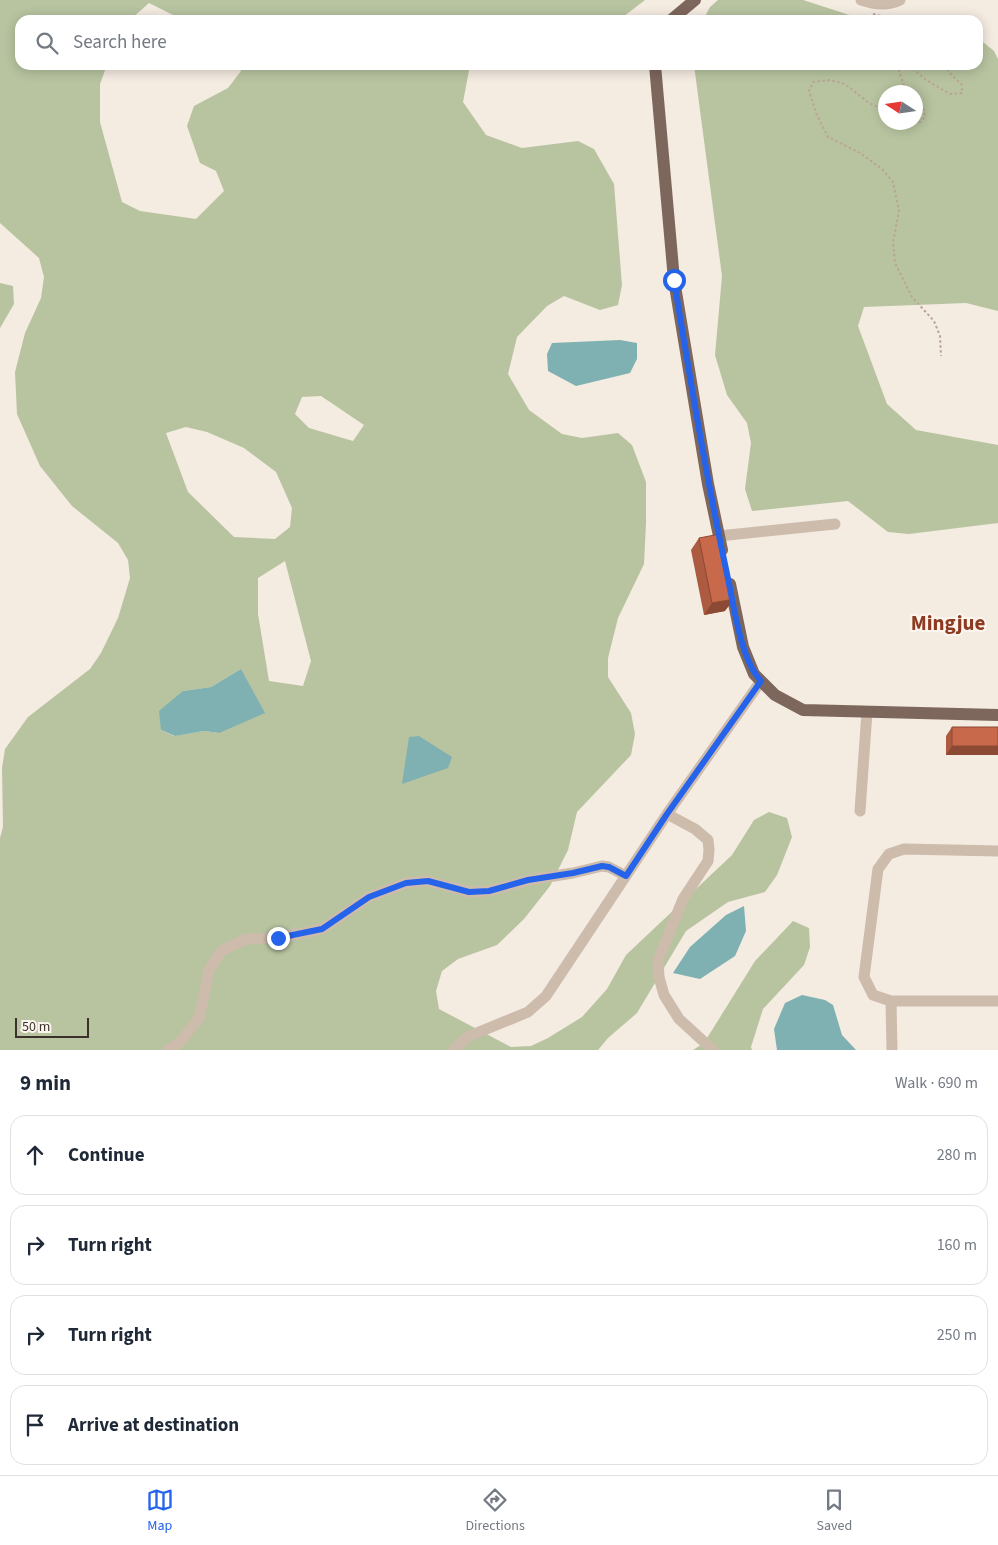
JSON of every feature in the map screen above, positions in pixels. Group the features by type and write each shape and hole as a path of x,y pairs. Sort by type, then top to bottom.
{"main road":[{"path":"677,15 695,0"},
{"path":"656,70 674,280 708,484 743,647 754,674 776,695 803,710 998,714"}],"street":[{"path":"861,0 873,4 900,0"},
{"path":"719,536 835,524"},
{"path":"454,1050 467,1037 528,1012 546,996 667,814 761,681"},
{"path":"860,811 867,712"},
{"path":"667,814 695,829 708,840 709,850 708,861 683,899 658,960 659,977 664,995 679,1018 713,1050"},
{"path":"998,851 904,849 889,854 878,869 864,977 873,996 891,1001 998,1001"},
{"path":"168,1050 180,1042 199,1018 209,970 220,951 246,939 278,938 322,929 369,897 406,883 428,881 469,892 489,891 528,880 602,866 609,867 626,876"},
{"path":"891,1001 892,1050"}],"path":[{"path":"900,70 904,85"},
{"path":"915,70 926,80 950,94 962,93 962,85 948,70"},
{"path":"878,107 869,103 845,84 829,80 814,82 809,91 816,113 828,137 860,153 882,169 893,182 899,211 893,242 895,263 912,296 934,321 940,336 941,356"}],"green space":[{"path":"0,0 645,0 626,15 173,15 149,3 136,15 15,15 15,70 105,70 100,84 100,122 122,202 140,211 196,219 224,191 216,171 200,163 187,126 194,106 228,88 241,70 469,70 463,102 486,135 522,148 578,141 594,149 614,184 622,285 618,305 600,310 564,296 547,306 517,337 508,374 529,410 562,434 582,438 618,433 632,445 646,482 644,564 618,618 608,658 608,677 631,713 635,734 631,755 577,812 568,850 550,886 524,919 497,945 458,959 442,971 436,991 439,1009 511,1047 531,1046 548,1038 582,1017 607,989 626,955 732,855 754,820 769,812 787,818 792,837 777,875 765,892 728,902 686,931 637,1013 608,1038 598,1050 0,1050 0,838 3,827 2,768 5,749 28,717 90,669 101,653 118,618 130,578 128,560 118,543 72,506 40,466 17,414 15,372 25,333 41,298 44,277 39,258 0,223","holes":["321,396 364,425 353,441 309,428 295,414 302,397","186,427 207,432 244,448 276,472 292,508 290,527 275,539 234,537 188,492 166,433","285,561 311,661 303,686 269,681 258,614 258,578","241,669 219,733 204,731 174,736 161,730 183,691 211,687"]},
{"path":"718,0 803,0 850,15 706,15 710,7"},
{"path":"983,42 994,51 998,59 998,311 966,303 864,307 858,326 887,404 916,430 998,445 998,523 909,534 888,532 848,501 752,511 745,489 751,443 747,423 727,395 715,355 722,276 695,70 983,70"},
{"path":"0,283 13,286 14,304 0,328"},
{"path":"793,921 809,928 810,947 804,965 763,1009 751,1047 752,1050 693,1050 704,1043 755,961"}],"water":[{"path":"620,340 637,343 637,359 630,373 576,386 548,371 547,354 552,343"},
{"path":"241,669 265,713 219,733 204,731 175,736 161,730 159,711 183,691 211,687"},
{"path":"419,736 452,757 448,768 402,784 409,737"},
{"path":"744,906 746,931 735,956 700,979 673,973 690,947 726,915"},
{"path":"802,995 825,1000 833,1005 842,1035 856,1050 777,1050 774,1029 785,1003"}],"building":[{"path":"720,534 734,599 712,603 699,538"},
{"path":"952,727 998,727 998,746 952,746"}],"district":[{"name":"Mingjue","path":"948,623"}],"route":[{"path":"278,938 322,929 369,897 406,883 428,881 469,892 489,891 528,880 602,866 609,867 626,876 667,814 761,681 754,674 743,647 708,484 674,280"}]}
